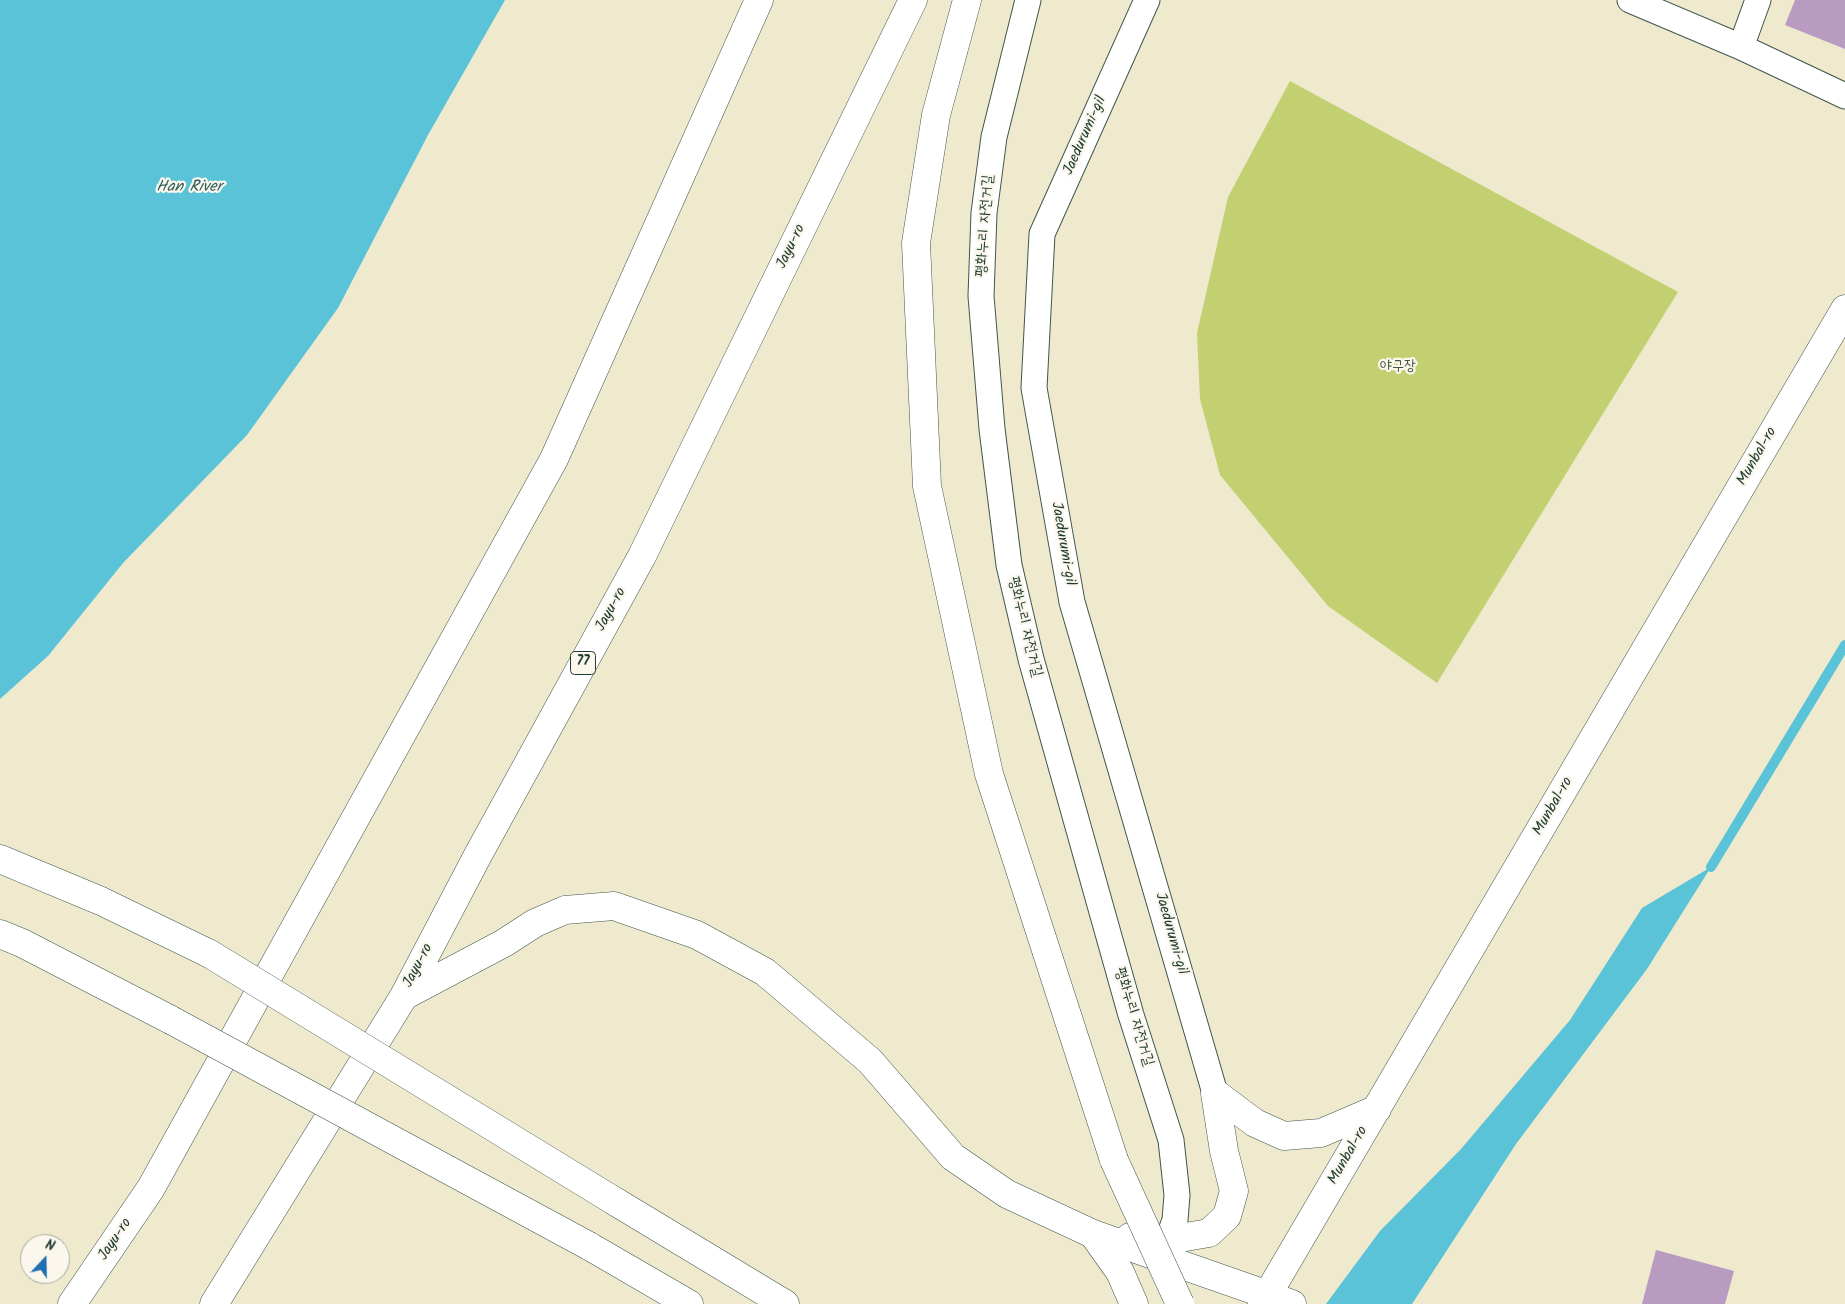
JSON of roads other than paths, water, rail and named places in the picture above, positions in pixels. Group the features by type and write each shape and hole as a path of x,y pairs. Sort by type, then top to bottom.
{"main road":[{"name":"Jayu-ro","path":"72,1304 151,1188 554,459 759,0"},
{"name":"Jayu-ro","path":"214,1304 404,996 483,846 642,556 913,0"},
{"path":"967,0 936,115 916,243 927,486 989,774 1114,1160 1180,1304"},
{"name":"Munbal-ro","path":"1274,1301 1377,1109 1845,309"},
{"path":"0,859 101,901 210,954 785,1304"},
{"path":"404,996 504,943 535,923 565,910 614,906 697,935 766,972 870,1061 953,1157 1007,1194 1093,1234 1274,1301"},
{"path":"0,934 22,942 101,983 589,1246 689,1304"},
{"path":"1093,1234 1168,1240 1209,1233 1226,1216 1234,1192 1224,1151 1215,1093"},
{"path":"1215,1093 1256,1123 1284,1136 1321,1133 1377,1109"},
{"path":"54,1304 151,1188"},
{"path":"1093,1234 1120,1272 1134,1304"}],"street":[{"name":"평화누리 자전거길","path":"1028,0 994,137 984,213 981,296 992,429 1009,565 1031,659 1131,1015 1171,1140 1177,1194 1175,1220 1168,1240"},
{"name":"Jaedurumi-gil","path":"1147,0 1042,234 1034,388 1072,602 1215,1093"},
{"path":"1630,0 1741,47 1845,96"},
{"path":"1741,47 1758,0"}],"water":[{"name":"Han River","path":"0,0 505,0 428,135 338,308 247,435 123,563 48,656 0,699"},
{"path":"1711,867 1647,969 1516,1144 1412,1304 1326,1304 1380,1231 1461,1149 1570,1020 1642,908"}],"waterway":[{"path":"1711,867 1845,645"}],"park label":[{"name":"야구장","path":"1398,367"}]}
